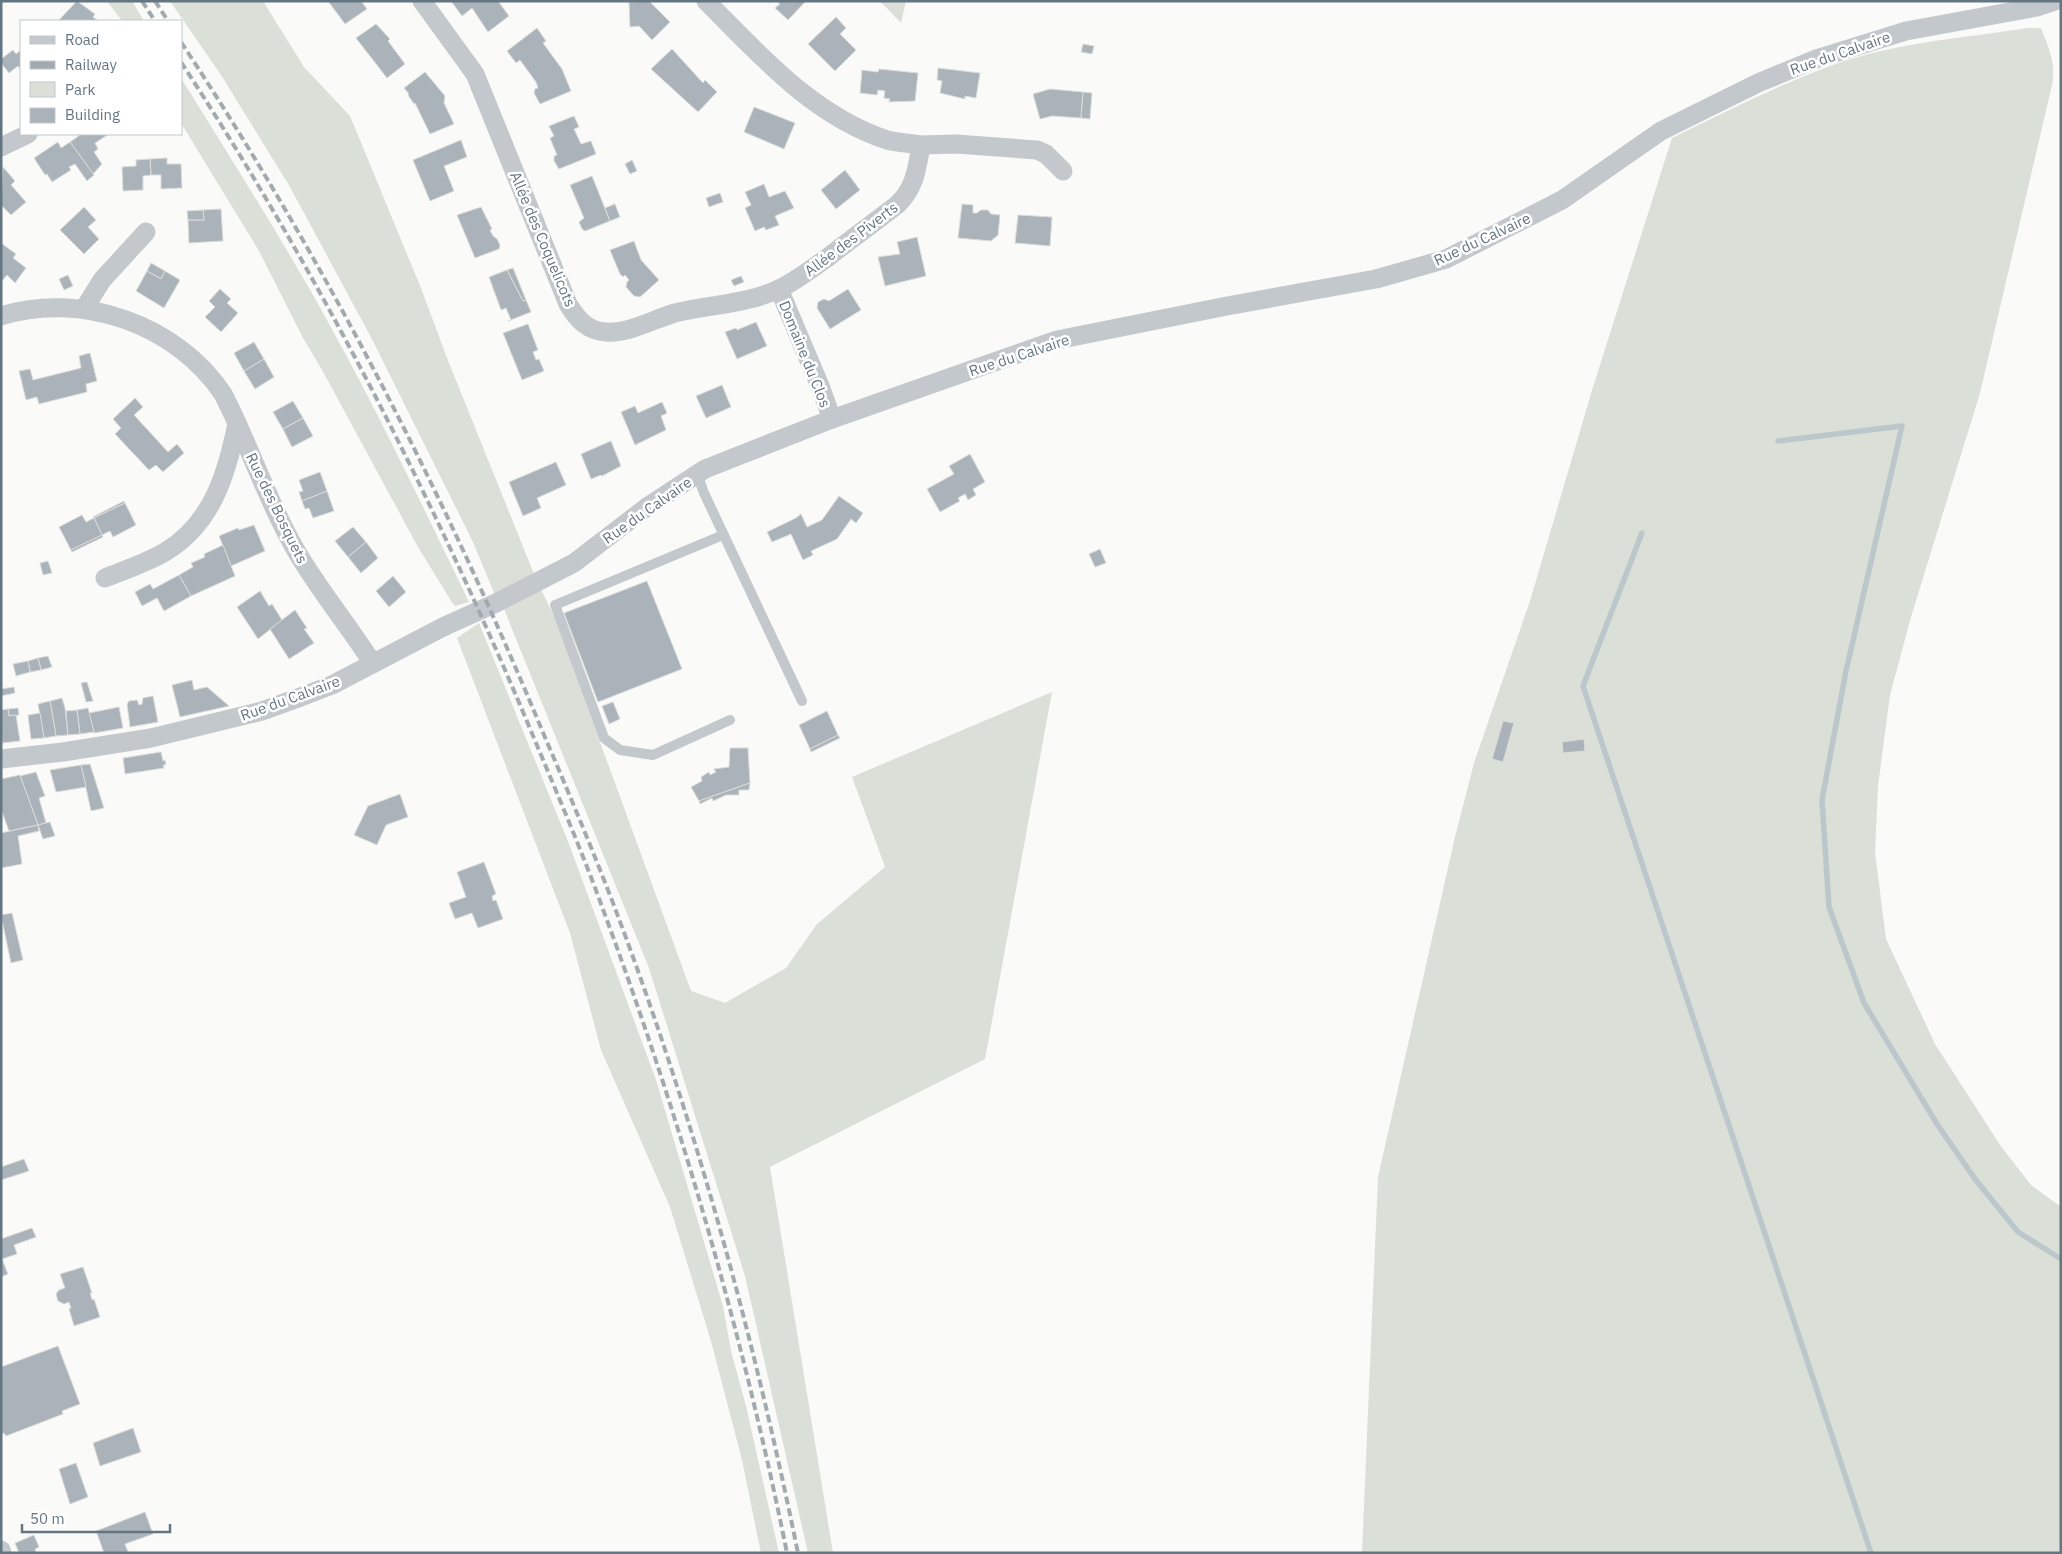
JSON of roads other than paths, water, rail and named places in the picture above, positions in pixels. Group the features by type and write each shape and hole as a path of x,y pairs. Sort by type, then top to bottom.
{"street":[{"name":"Allée des Coquelicots","path":"422,1 474,74 568,304 575,316 584,325 593,330 617,331 673,314 760,296 779,289"},
{"path":"706,1 786,82 854,126 888,140 921,145 956,144 1037,150 1046,154 1063,172"},
{"name":"Rue du Calvaire","path":"1,759 63,752 151,738 262,711 298,698 332,685 574,563 647,507 705,469 832,419 1057,340 1236,304 1376,280 1446,259 1562,200 1661,131 1758,83 1816,59 1906,31 2037,7 2055,1"},
{"path":"1,147 26,135"},
{"name":"Allée des Piverts","path":"779,289 811,269 906,196 917,172 921,145"},
{"path":"84,309 102,280 146,232"},
{"name":"Domaine du Clos","path":"779,289 832,419"},
{"name":"Rue des Bosquets","path":"2,315 42,308 84,309 125,320 183,350 205,370 215,381 237,423 293,546 326,598 350,628 373,664"},
{"name":"Rue des Bosquets","path":"105,578 165,552 188,535 201,521 211,505 227,469 237,423"}],"lane":[{"path":"697,474 802,701"},
{"path":"724,535 556,605 604,738 620,750 653,755 730,720"}],"waterway":[{"path":"1778,441 1902,426 1846,671 1822,800 1829,907 1864,1003 1937,1124 1975,1179 2018,1232 2061,1259"},
{"path":"1642,533 1583,686 1871,1553"}],"railway":[{"path":"142,1 154,20"},
{"path":"155,1 167,20"},
{"path":"182,44 234,124 284,208 333,293 379,379 423,467 506,645 588,840 642,982 695,1143 719,1224 761,1388 798,1553"},
{"path":"182,64 232,142 327,305 414,473 494,644 578,844 604,912 659,1070 708,1229 751,1390 787,1553"}]}
